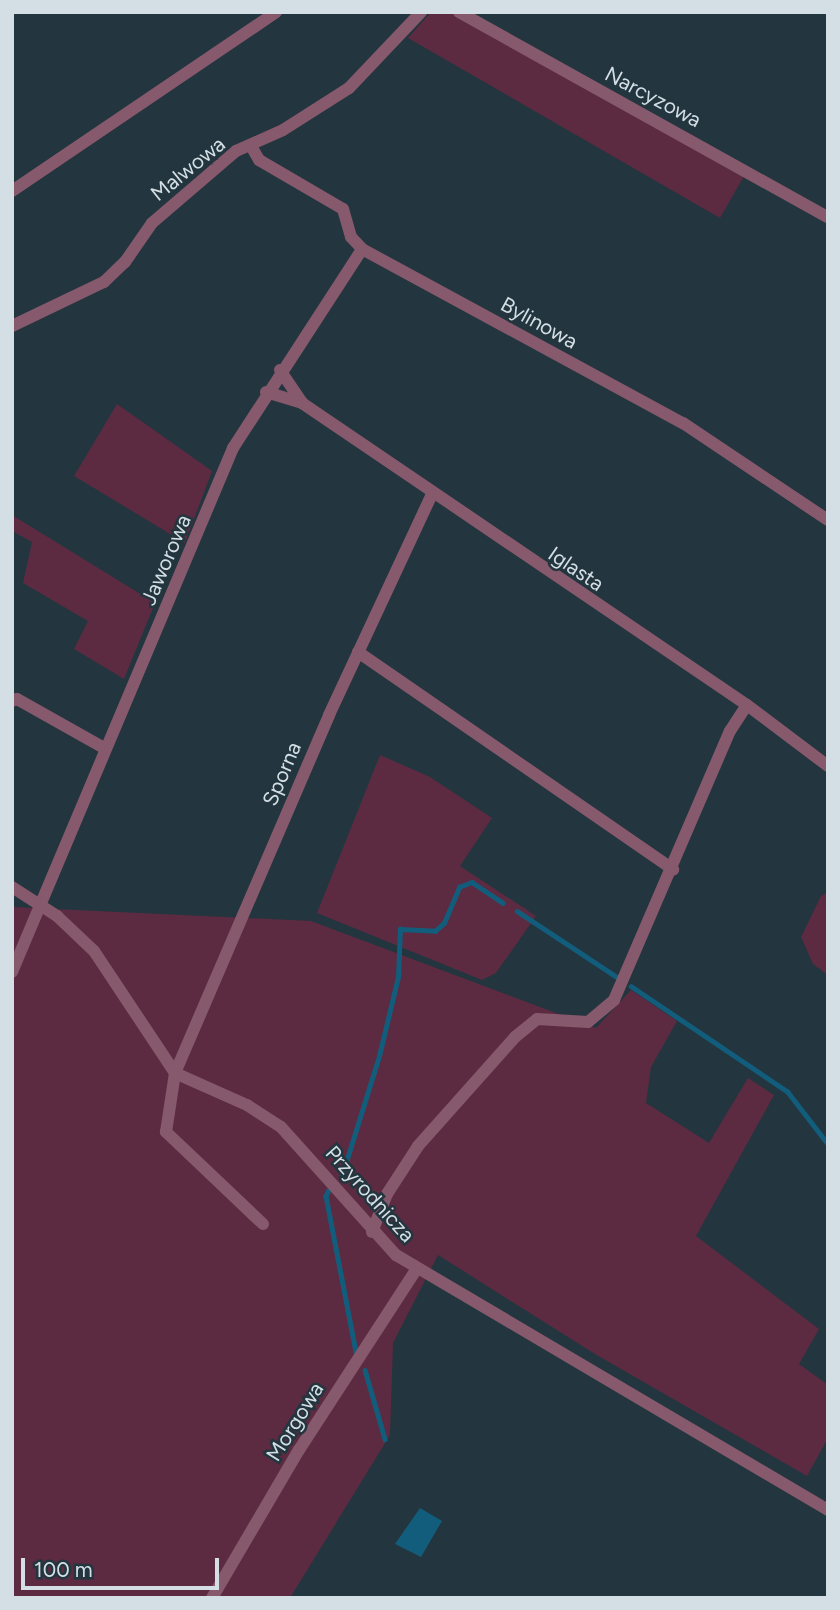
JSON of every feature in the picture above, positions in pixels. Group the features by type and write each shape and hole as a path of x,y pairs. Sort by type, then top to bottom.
{"street":[{"path":"12,191 276,12"},
{"name":"Malwowa","path":"12,326 104,282 125,262 152,223 236,151 251,146 349,88 421,12"},
{"name":"Narcyzowa","path":"459,12 828,217"},
{"path":"251,146 259,160 343,209 351,237 362,249"},
{"name":"Jaworowa","path":"12,972 104,748 233,448 266,392 362,249"},
{"name":"Bylinowa","path":"362,249 683,424 828,520"},
{"name":"Iglasta","path":"281,370 302,403"},
{"name":"Iglasta","path":"266,392 302,403 432,494 747,705 828,766"},
{"name":"Sporna","path":"263,1224 166,1132 175,1073 358,652 432,494"},
{"path":"358,652 673,869"},
{"path":"12,701 17,699 104,748"},
{"path":"372,1232 405,1164 515,1037 537,1019 553,1018 573,1024 603,1014 614,1000 673,869 730,732 747,705"},
{"name":"Przyrodnicza","path":"12,887 41,905 94,951 175,1073 201,1088 247,1105 281,1127 372,1232 416,1270 828,1510"},
{"name":"Morgowa","path":"212,1598 299,1450 416,1270"}],"shaded area":[{"path":"431,12 451,12 744,176 720,218 408,38"},
{"path":"117,404 212,471 185,543 74,476"},
{"path":"12,515 155,603 124,679 74,649 88,621 23,583 32,542 12,531"},
{"path":"380,755 430,777 492,818 460,866 536,916 496,973 482,980 317,913"},
{"path":"828,892 828,975 813,964 801,937 821,896"},
{"path":"12,907 311,921 596,1028 631,990 677,1021 651,1067 646,1103 709,1143 748,1078 774,1095 696,1236 819,1329 799,1364 828,1385 828,1438 807,1476 595,1354 438,1255 393,1343 390,1435 290,1598 12,1598"}],"water":[{"path":"420,1508 442,1521 421,1557 395,1544"}],"waterway":[{"path":"342,1175 379,1056 398,977 400,929 435,931 444,923 459,887 472,882 503,903"},
{"path":"517,911 617,977"},
{"path":"631,986 788,1092 828,1144"},
{"path":"329,1190 326,1196 356,1352"},
{"path":"365,1370 385,1439"}]}
